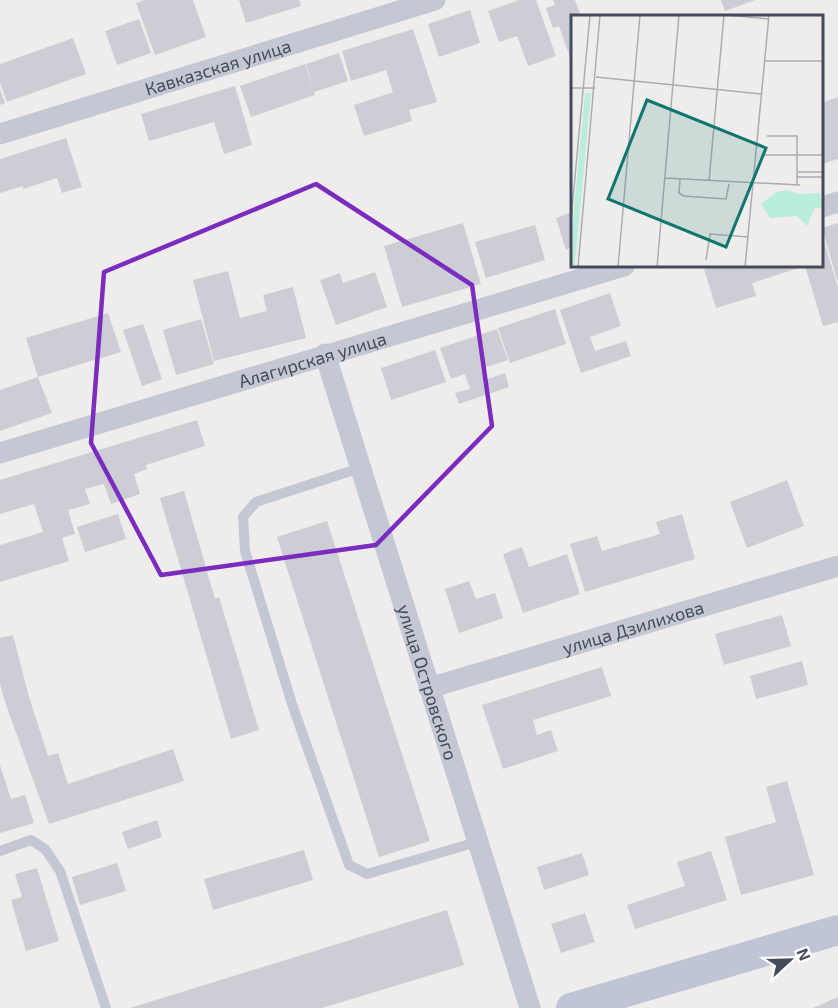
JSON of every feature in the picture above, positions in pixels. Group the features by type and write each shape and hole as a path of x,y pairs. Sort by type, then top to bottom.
{"main road":[{"path":"571,1008 838,930"}],"street":[{"name":"Кавказская улица","path":"0,134 435,0"},
{"path":"823,207 838,202"},
{"name":"Алагирская улица","path":"0,453 621,267"},
{"name":"улица Островского","path":"325,354 530,1008"},
{"name":"улица Дзилихова","path":"429,688 838,566"}],"lane":[{"path":"360,468 256,502 243,517 245,551 289,694 349,865 367,874 374,873 477,842"},
{"path":"0,850 31,840 45,849 60,871 106,1008"}],"highlighted area":[{"path":"316,184 472,285 492,426 376,545 161,575 91,443 104,272"}],"building":[{"path":"144,0 193,0 206,37 155,55 136,3"},
{"path":"239,0 299,0 301,6 246,23"},
{"path":"519,0 536,0 556,56 528,66 517,36 499,42 488,11"},
{"path":"553,0 575,0 581,15 571,15 571,60 559,26 553,28 546,8 555,5"},
{"path":"721,0 755,0 725,11"},
{"path":"470,10 480,43 439,57 428,24"},
{"path":"139,19 151,53 117,65 105,31"},
{"path":"413,29 437,102 409,110 412,121 364,136 354,105 393,92 386,70 351,81 342,51"},
{"path":"73,38 86,74 7,102 0,83 0,64"},
{"path":"339,53 348,81 251,117 240,86 305,64 314,90 306,64"},
{"path":"235,86 252,145 224,154 214,122 149,141 141,114"},
{"path":"0,90 5,103 0,105"},
{"path":"838,97 838,159 823,164 823,103"},
{"path":"66,138 82,187 62,193 57,178 23,189 23,186 0,193 0,159"},
{"path":"571,212 571,248 566,250 556,218"},
{"path":"463,223 481,284 402,307 384,246"},
{"path":"838,223 838,280 823,231 823,228"},
{"path":"535,225 545,260 486,278 475,242"},
{"path":"823,238 838,287 838,322 823,326 805,267 823,267"},
{"path":"703,267 802,267 752,283 756,296 716,308"},
{"path":"228,271 240,318 267,311 263,295 293,287 306,338 214,361 193,280"},
{"path":"375,272 387,307 336,325 320,280 340,273 343,283"},
{"path":"610,293 621,326 590,337 595,351 626,341 631,356 581,373 560,310"},
{"path":"555,309 566,344 510,363 498,328"},
{"path":"108,313 121,352 38,377 26,338"},
{"path":"201,319 214,364 176,375 163,330"},
{"path":"143,324 162,379 142,386 123,330"},
{"path":"497,329 508,360 481,369 484,380 505,373 509,387 459,404 455,393 470,389 465,374 451,379 440,348"},
{"path":"435,350 446,382 391,400 381,368"},
{"path":"38,377 52,413 0,431 0,390"},
{"path":"197,420 205,446 146,465 147,469 134,474 140,494 111,504 104,484 85,489 90,504 68,510 75,534 62,538 69,561 0,582 0,545 43,532 34,504 0,514 0,480"},
{"path":"787,480 804,526 747,548 730,502"},
{"path":"184,491 215,599 219,597 259,730 231,739 160,498"},
{"path":"118,514 126,539 85,552 77,527"},
{"path":"682,514 695,559 585,592 570,544 597,536 602,551 660,534 656,522"},
{"path":"327,521 430,841 379,857 277,537"},
{"path":"522,547 529,567 567,554 580,594 523,613 503,554"},
{"path":"469,581 476,599 495,593 503,618 459,633 445,589"},
{"path":"782,615 791,646 724,665 715,634"},
{"path":"13,635 29,697 48,756 58,753 68,784 173,749 184,781 49,824 0,683 0,638"},
{"path":"802,661 808,685 756,699 750,676"},
{"path":"602,667 611,696 533,720 537,735 551,730 558,751 503,769 482,705"},
{"path":"0,765 11,799 25,795 34,823 0,833"},
{"path":"787,781 814,875 741,895 725,837 776,822 766,787"},
{"path":"157,820 162,837 128,849 122,832"},
{"path":"304,850 313,880 213,910 204,879"},
{"path":"711,851 727,900 635,929 627,905 685,886 677,862"},
{"path":"582,853 589,875 544,890 537,867"},
{"path":"117,863 126,891 80,905 72,877"},
{"path":"37,868 59,941 26,951 11,900 22,897 15,874"},
{"path":"447,910 464,965 322,1008 130,1008"},
{"path":"585,913 595,942 561,953 551,924"},
{"path":"838,997 838,1008 813,1008"}]}
